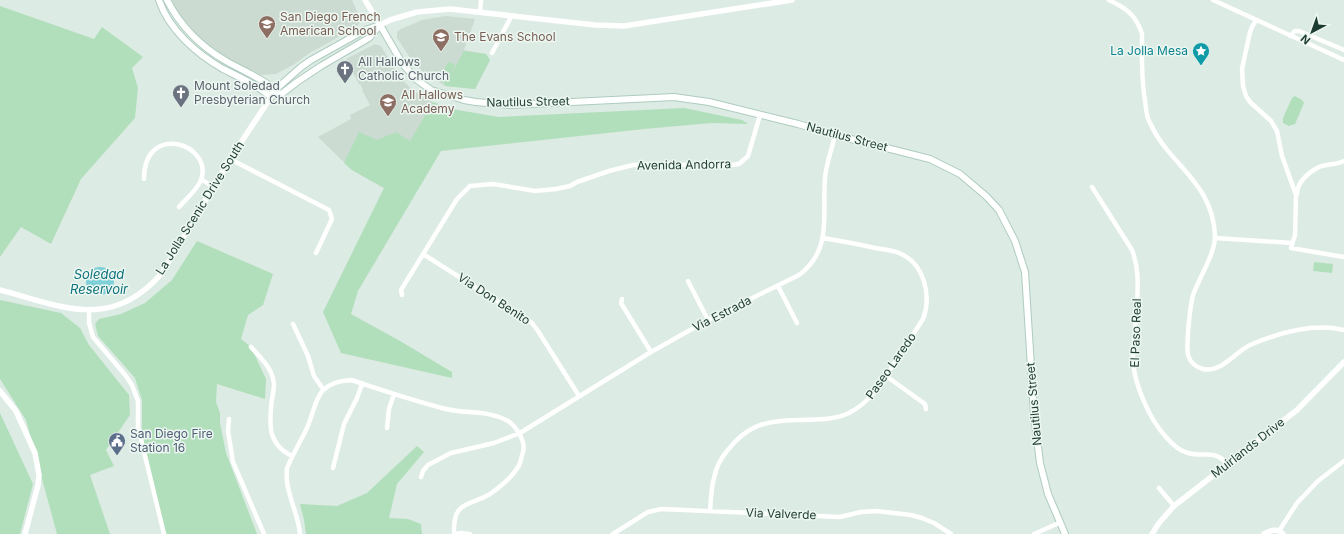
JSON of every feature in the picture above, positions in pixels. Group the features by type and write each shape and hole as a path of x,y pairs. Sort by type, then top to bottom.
{"main road":[{"path":"159,0 173,26 196,51 258,87 271,97"},
{"path":"167,0 180,22 202,45 226,61 265,81 280,95"},
{"name":"La Jolla Scenic Drive South","path":"271,97 275,90 311,60 365,30 380,25"},
{"name":"La Jolla Scenic Drive South","path":"271,97 280,95 321,66 369,38 380,25"},
{"name":"Nautilus Street","path":"380,25 402,63 416,79 431,90 464,100 510,105 674,98 709,102 930,159 960,174 986,196 999,210 1015,241 1025,272 1034,414 1040,462 1048,494 1059,523 1065,534"}],"street":[{"path":"365,0 380,25"},
{"path":"480,12 481,0"},
{"name":"La Jolla Scenic Drive South","path":"380,25 390,20 417,12 450,9 595,25 624,26 764,2 792,0"},
{"path":"1109,0 1118,4 1134,16 1140,28 1142,34 1142,86 1147,117 1150,125 1162,143 1200,188 1209,206 1214,228 1215,238 1209,260 1193,296 1189,324 1188,355 1191,362 1194,365 1204,369 1218,368 1249,346 1267,338 1310,328 1344,330"},
{"path":"1213,0 1344,60"},
{"path":"492,53 512,15"},
{"path":"1256,21 1252,25 1242,69 1243,86 1246,96 1250,102 1271,121 1277,131 1282,156 1296,195"},
{"path":"1290,36 1295,31 1299,31 1344,50"},
{"name":"La Jolla Scenic Drive South","path":"0,290 78,310 108,308 125,302 140,294 162,273 230,159 271,97"},
{"name":"Avenida Andorra","path":"402,295 401,290 457,198 470,186 493,184 535,191 556,190 609,171 633,165 653,164 725,166 739,164 748,156 760,115"},
{"name":"Via Estrada","path":"421,477 428,465 451,453 494,443 520,433 650,352 708,320 804,272 814,261 823,238 825,216 825,176 835,135"},
{"path":"144,179 144,169 149,156 152,151 164,144 172,143 185,146 196,154 202,169 201,179 179,207"},
{"path":"230,159 329,210 332,219 316,253"},
{"path":"1344,161 1319,167 1304,178 1297,189 1295,235 1291,248 1344,258"},
{"path":"201,179 213,187"},
{"name":"El Paso Real","path":"1092,186 1135,257 1138,280 1133,361 1136,381 1145,403 1166,436 1179,448 1187,453 1198,455 1210,454 1222,458 1228,464"},
{"name":"Paseo Laredo","path":"710,511 716,471 722,458 736,440 742,435 765,423 834,418 850,413 862,405 875,392 923,319 928,298 922,276 913,262 898,252 823,238"},
{"path":"1215,238 1292,243"},
{"name":"Via Don Benito","path":"423,254 532,323 538,330 579,396"},
{"path":"688,281 708,320"},
{"path":"778,286 797,323"},
{"path":"622,299 621,303 650,352"},
{"path":"89,310 89,323 93,337 126,376 132,385 138,401 138,426 164,534"},
{"path":"293,324 308,356 314,376 323,390"},
{"path":"251,347 270,370 274,384 270,418 272,436 276,443 286,453 292,456"},
{"name":"Muirlands Drive","path":"1152,534 1158,523 1174,506 1297,410 1344,362"},
{"path":"886,376 926,404 926,409"},
{"path":"300,534 294,506 289,494 286,474 287,468 306,431 318,395 332,383 351,380 448,410 495,415 510,422 520,433 524,449 518,466 503,484 489,494 465,504 456,514 453,521 455,534 470,534"},
{"path":"333,468 344,424 362,384"},
{"path":"0,391 16,411 35,453 39,475 38,486 25,534"},
{"path":"387,428 389,409 394,394"},
{"path":"229,419 228,431 233,462 264,534"},
{"path":"1264,534 1272,530 1281,532 1297,502 1318,481 1344,461"},
{"path":"1159,488 1174,506"},
{"name":"Via Valverde","path":"613,534 648,512 661,509 840,516 876,511 922,518 934,523 951,534"},
{"path":"1034,534 1059,523"}],"shaded area":[{"name":"San Diego French American School","path":"172,0 352,0 361,20 358,25 311,52 293,65 276,74 262,75 222,56 194,35 178,14"},
{"name":"The Evans School","path":"446,16 475,19 464,50 486,54 490,60 475,89 445,86 423,72 411,59 397,38 397,32 401,29 422,20"},
{"name":"All Hallows Academy","path":"375,44 381,46 399,76 412,90 433,102 384,188 352,170 318,137 351,119 350,115 370,105 346,59"}],"green space":[{"path":"0,6 94,39 102,27 143,57 132,68 138,88 135,118 81,179 51,244 21,227 0,257"},
{"path":"464,51 486,54 490,60 475,89 445,86 445,84 439,80 448,62 455,64 451,74"},
{"path":"1295,96 1304,103 1295,124 1289,126 1283,123 1283,118 1292,98"},
{"path":"433,102 452,109 499,117 684,108 742,120 748,124 712,123 441,151 358,291 351,314 452,372 452,378 341,353 323,312 384,188 352,170 344,163 359,132 377,140 396,132 410,141"},
{"path":"197,241 273,274 263,305 248,315 241,339 251,347 266,379 265,399 217,384 216,402 220,413 220,423 226,453 257,534 165,534 142,434 142,400 135,378 98,336 95,324 99,319 121,314 145,303 172,280"},
{"path":"1314,262 1333,264 1332,273 1313,271"},
{"path":"0,300 61,313 80,328 89,345 129,395 130,415 106,450 114,466 90,475 110,534 57,534 26,420 0,379"},
{"path":"0,413 33,484 20,534 0,534"},
{"path":"417,446 424,452 397,484 389,518 408,519 421,524 422,534 306,534 300,504 337,506 367,493"}],"water":[{"name":"Soledad Reservoir","path":"100,267 110,271 114,281 110,291 100,295 90,291 86,281 90,271"}],"place":[{"name":"San Diego French American School","path":"267,39"},
{"name":"The Evans School","path":"441,52"},
{"name":"La Jolla Mesa","path":"1201,66"},
{"name":"All Hallows Catholic Church","path":"345,84"},
{"name":"Mount Soledad Presbyterian Church","path":"181,108"},
{"name":"All Hallows Academy","path":"388,117"},
{"name":"San Diego Fire Station 16","path":"117,456"}]}
